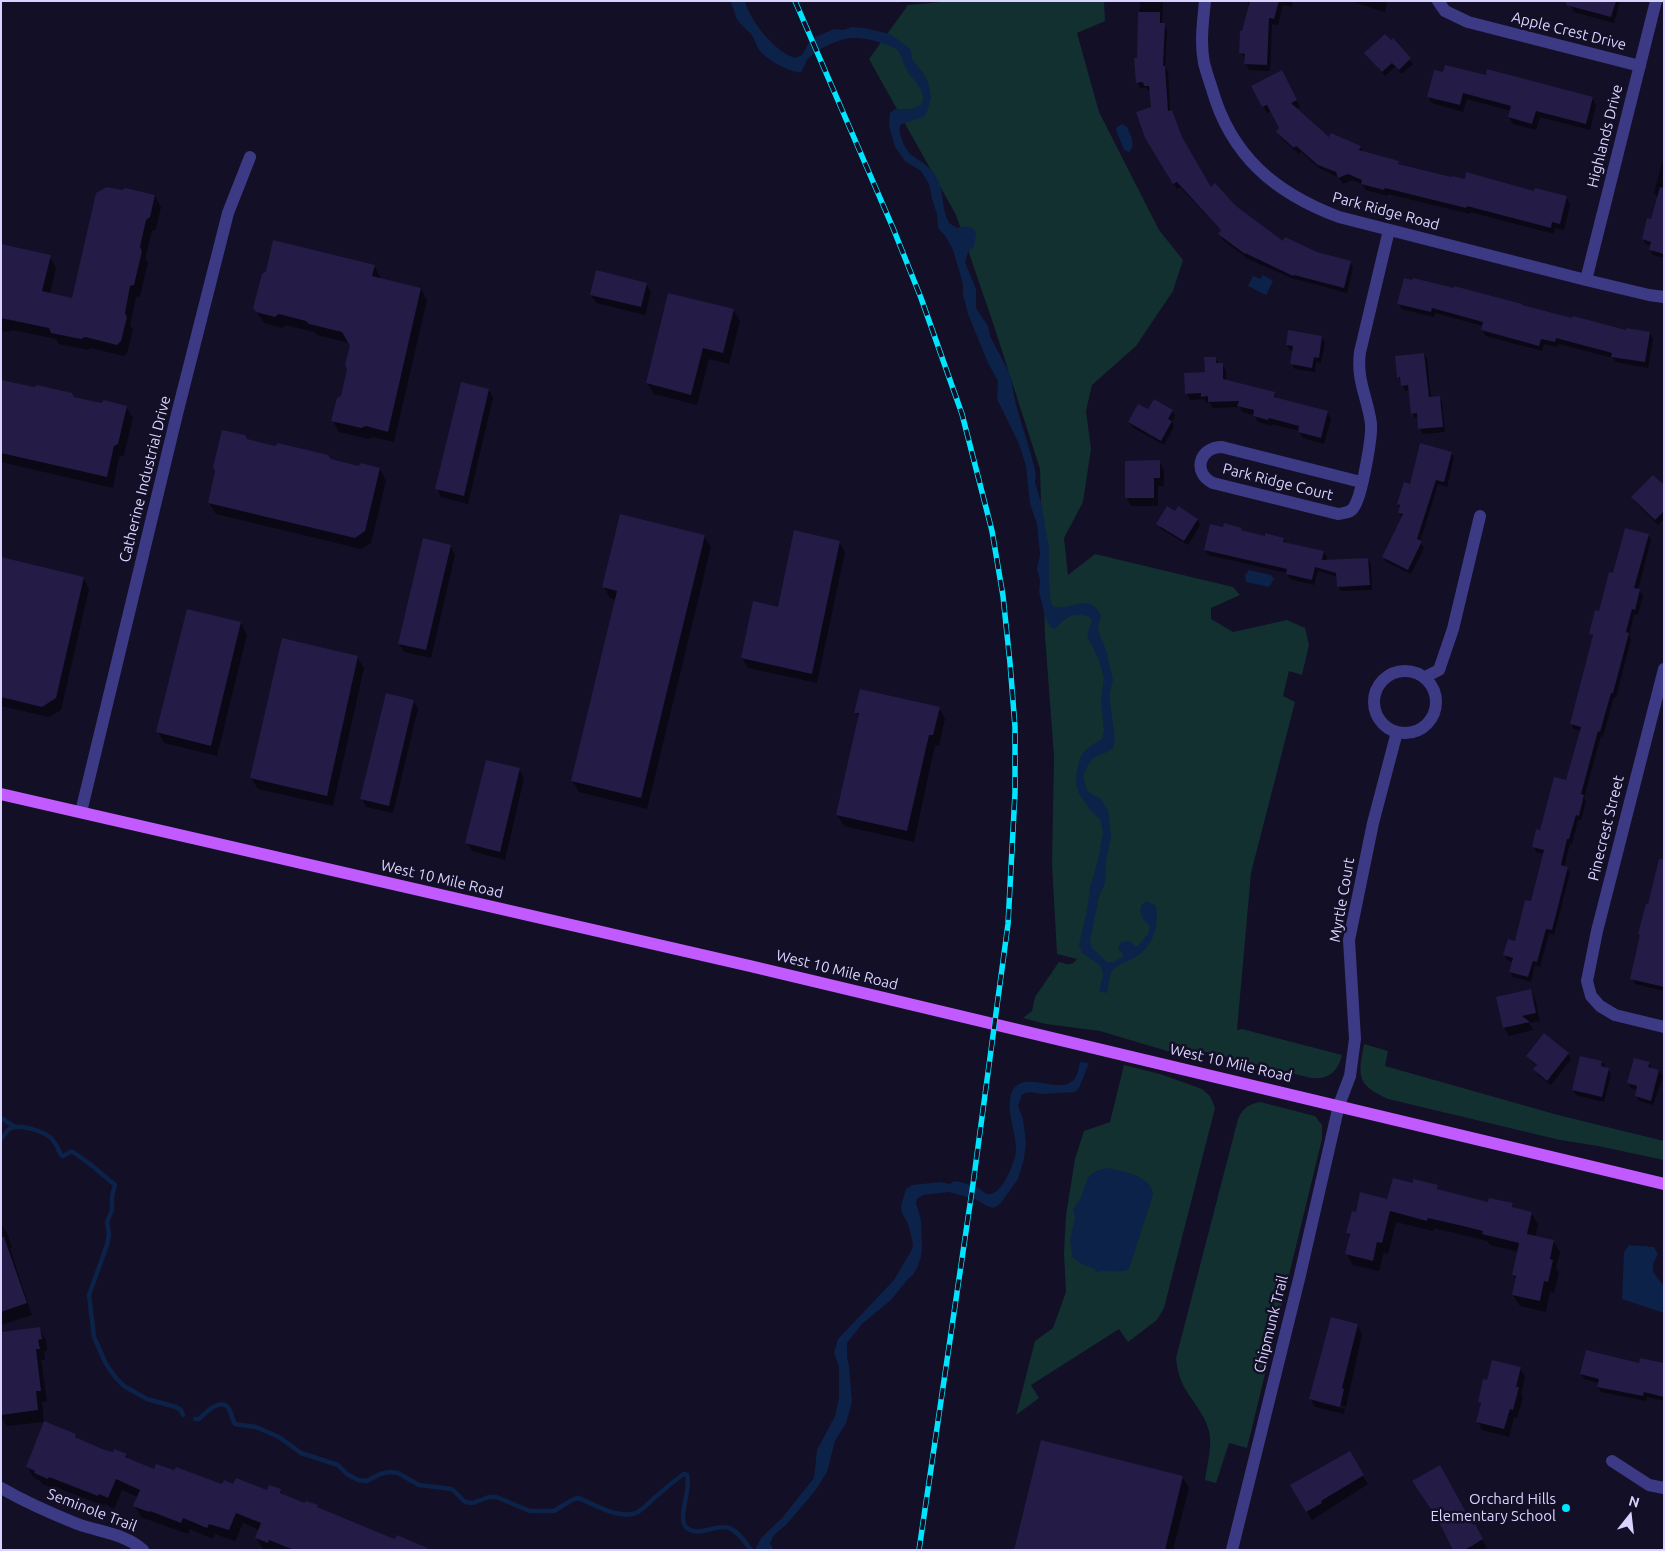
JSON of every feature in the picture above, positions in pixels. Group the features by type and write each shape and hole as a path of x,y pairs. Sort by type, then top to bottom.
{"main road":[{"name":"West 10 Mile Road","path":"1,794 741,964 1664,1184"}],"street":[{"name":"Park Ridge Road","path":"1205,1 1202,40 1204,62 1217,108 1227,130 1240,149 1271,181 1301,200 1339,217 1586,280 1664,297"},
{"name":"Apple Crest Drive","path":"1438,1 1445,10 1468,22 1640,66"},
{"name":"Highlands Drive","path":"1586,280 1656,1"},
{"name":"Catherine Industrial Drive","path":"81,812 228,213 250,157"},
{"name":"Park Ridge Court","path":"1362,482 1222,447 1209,450 1204,454 1201,462 1201,472 1213,483 1338,514 1349,512 1353,508 1356,504 1362,482 1371,433 1369,414 1361,386 1358,363 1361,342 1389,230"},
{"path":"1425,677 1440,670 1453,630 1480,516"},
{"name":"Pinecrest Street","path":"1664,668 1597,931 1587,981 1591,996 1600,1006 1615,1015 1664,1027"},
{"path":"1401,671 1414,672 1425,677 1432,686 1437,698 1436,710 1430,721 1421,729 1410,733 1397,732 1386,727 1378,718 1374,706 1375,694 1380,683 1390,675 1401,671"},
{"name":"Myrtle Court","path":"1339,1105 1350,1076 1355,1039 1348,940 1373,822 1397,732"},
{"name":"Chipmunk Trail","path":"1232,1550 1300,1275 1339,1105"},
{"path":"1612,1461 1649,1485 1664,1488"},
{"name":"Seminole Trail","path":"1,1488 75,1523 119,1535 135,1543 143,1550"}],"green space":[{"path":"952,1 1104,1 1105,21 1077,33 1099,112 1159,230 1183,260 1173,291 1136,346 1092,385 1086,411 1091,449 1083,502 1064,538 1068,575 1095,554 1233,587 1240,595 1211,608 1211,619 1233,632 1287,620 1305,628 1309,645 1302,675 1289,671 1283,696 1295,702 1251,873 1237,1030 1242,1029 1342,1055 1335,1070 1322,1078 1311,1078 1206,1052 1167,1051 1100,1031 1046,1024 1023,1018 1032,1011 1035,997 1059,962 1071,964 1077,959 1057,954 1052,864 1054,756 1045,636 1040,469 956,215 869,59 908,5"},
{"path":"1364,1044 1388,1051 1385,1066 1558,1115 1664,1141 1664,1160 1560,1140 1388,1099 1370,1089 1362,1078 1361,1064"},
{"path":"1124,1065 1160,1074 1202,1089 1210,1096 1215,1108 1164,1308 1157,1320 1128,1342 1119,1329 1031,1385 1039,1398 1016,1415 1035,1341 1053,1328 1066,1292 1064,1253 1066,1215 1075,1159 1084,1131 1110,1122"},
{"path":"1260,1102 1315,1116 1322,1125 1322,1139 1247,1448 1229,1443 1216,1483 1205,1480 1210,1448 1209,1430 1203,1416 1182,1382 1176,1358 1238,1119 1248,1106"}],"water":[{"path":"730,1 745,1 752,18 764,35 787,55 795,58 802,55 811,39 834,29 864,28 890,34 911,50 912,59 924,74 929,85 931,98 927,112 923,117 902,124 900,126 900,133 910,154 927,166 937,178 949,223 957,228 970,227 976,233 974,247 968,252 965,262 976,289 976,308 988,326 990,336 1010,374 1016,405 1031,454 1049,546 1050,599 1053,606 1059,607 1084,603 1090,604 1101,615 1098,630 1107,653 1113,680 1109,695 1115,739 1113,748 1093,758 1083,776 1087,790 1100,798 1108,810 1111,836 1106,863 1105,883 1099,896 1090,942 1092,948 1107,962 1114,962 1122,957 1123,954 1118,948 1121,942 1130,941 1135,946 1138,946 1148,934 1150,926 1143,919 1140,910 1142,904 1147,901 1156,906 1157,913 1156,927 1148,946 1137,956 1113,970 1110,975 1107,993 1099,991 1103,976 1101,966 1082,953 1079,945 1103,832 1100,819 1091,811 1079,794 1076,784 1080,758 1089,747 1102,739 1104,730 1101,701 1104,678 1098,658 1087,635 1092,621 1089,617 1074,615 1055,629 1051,628 1046,620 1039,592 1040,580 1037,569 1040,555 1037,524 1030,504 1026,466 1019,444 997,399 998,381 988,363 968,314 963,295 963,284 953,250 946,237 938,228 937,214 929,184 921,171 905,161 895,147 889,126 890,113 895,109 912,109 921,105 923,95 907,70 898,50 880,42 858,38 837,41 822,48 809,58 801,72 792,71 779,65 760,51 751,34 737,19"},
{"path":"1122,124 1127,127 1132,140 1129,152 1124,150 1116,130"},
{"path":"1263,275 1273,281 1266,295 1248,286 1253,276 1261,279"},
{"path":"1249,570 1271,575 1274,579 1269,587 1246,582 1245,575"},
{"path":"1080,1062 1089,1063 1079,1088 1075,1092 1041,1094 1031,1092 1022,1095 1018,1106 1023,1119 1026,1142 1024,1159 1018,1179 1001,1203 993,1208 975,1199 949,1192 923,1195 917,1199 916,1203 921,1220 921,1257 913,1275 891,1300 862,1324 847,1343 852,1402 846,1423 835,1441 827,1472 815,1491 786,1525 774,1535 770,1543 773,1550 755,1550 761,1538 782,1518 814,1478 817,1450 835,1416 839,1398 839,1366 834,1353 838,1339 894,1280 911,1251 913,1246 912,1239 901,1206 906,1189 912,1185 940,1182 950,1184 954,1181 974,1186 986,1194 994,1193 1007,1177 1016,1151 1010,1109 1011,1093 1015,1087 1027,1082 1065,1085 1075,1078"},
{"path":"1106,1168 1127,1172 1142,1179 1152,1188 1153,1195 1129,1269 1096,1272 1095,1269 1073,1258 1070,1241 1075,1217 1073,1210 1081,1197 1088,1179 1092,1174"},
{"path":"1629,1245 1654,1247 1658,1254 1653,1264 1653,1272 1664,1286 1664,1313 1622,1299 1624,1252"}],"building":[{"path":"1250,1 1279,1 1274,19 1269,18 1267,65 1244,64 1245,54 1239,53 1240,31 1242,31"},
{"path":"1566,1 1616,1 1611,17 1566,5"},
{"path":"1138,12 1160,12 1160,23 1165,23 1163,66 1165,66 1168,111 1172,110 1182,137 1211,187 1215,183 1236,206 1283,241 1285,237 1317,252 1351,261 1344,288 1293,276 1245,254 1218,234 1221,230 1177,182 1173,184 1145,138 1136,112 1151,107 1149,86 1144,86 1143,82 1136,83 1134,58 1137,58"},
{"path":"1385,34 1391,40 1393,38 1411,58 1399,70 1392,63 1382,72 1364,53"},
{"path":"1445,65 1486,75 1487,69 1593,97 1586,124 1536,111 1532,124 1508,117 1511,106 1463,93 1460,105 1427,97 1434,70 1443,72"},
{"path":"1282,70 1297,100 1291,103 1329,137 1331,133 1361,146 1359,150 1399,161 1398,164 1465,179 1466,172 1534,191 1535,188 1567,196 1560,224 1552,222 1551,228 1467,206 1466,208 1385,188 1384,190 1361,184 1362,180 1348,174 1338,178 1336,172 1318,165 1276,132 1279,128 1267,105 1262,107 1251,86"},
{"path":"107,187 122,190 125,188 155,195 150,217 146,220 140,247 142,251 134,285 130,286 125,313 127,317 121,341 117,345 85,337 81,339 51,333 49,328 1,318 1,244 51,255 42,291 72,298 96,193"},
{"path":"1660,187 1664,188 1664,254 1649,250 1651,242 1642,239 1647,218 1651,219"},
{"path":"273,240 375,265 372,276 421,288 388,432 366,426 361,428 331,421 337,398 341,396 347,369 345,364 350,346 342,332 279,314 275,317 256,312 253,308 262,274 266,271"},
{"path":"596,270 647,283 641,307 590,295"},
{"path":"1404,278 1412,280 1413,278 1454,288 1454,286 1572,318 1573,316 1626,330 1626,328 1650,332 1645,362 1611,357 1612,353 1556,338 1555,342 1541,339 1539,346 1481,330 1483,322 1432,308 1431,312 1397,304"},
{"path":"668,293 734,309 723,353 703,348 691,395 646,383"},
{"path":"1288,330 1322,336 1319,358 1314,357 1312,368 1290,364 1293,346 1286,345"},
{"path":"1424,353 1429,397 1440,396 1443,427 1418,429 1417,413 1411,414 1408,385 1401,386 1400,377 1397,378 1395,356"},
{"path":"1204,357 1216,357 1216,363 1223,363 1223,379 1275,392 1274,397 1328,411 1321,438 1298,432 1299,426 1253,416 1254,410 1237,406 1239,401 1208,402 1208,396 1201,397 1201,393 1185,394 1184,373 1205,372"},
{"path":"1,380 34,387 37,385 72,393 74,397 101,403 104,400 127,406 118,444 114,446 107,477 1,453"},
{"path":"461,382 489,389 464,496 435,489"},
{"path":"1154,399 1173,410 1168,419 1172,421 1161,441 1128,422 1138,404 1148,409"},
{"path":"222,430 245,435 247,439 275,446 278,443 328,455 331,459 358,466 361,463 380,468 365,531 355,538 208,503 215,471 213,467"},
{"path":"1420,443 1452,452 1444,482 1436,480 1417,539 1422,541 1408,570 1382,557 1403,514 1398,513 1400,505 1397,504 1404,482 1410,484"},
{"path":"1160,460 1160,478 1154,478 1154,498 1125,498 1125,461"},
{"path":"1653,475 1664,485 1664,511 1655,520 1631,497"},
{"path":"1167,506 1175,511 1178,506 1198,519 1184,541 1156,524"},
{"path":"620,514 705,535 641,798 571,781 617,591 602,587"},
{"path":"1224,523 1242,528 1241,530 1265,536 1265,533 1284,538 1283,542 1324,551 1322,560 1368,558 1370,585 1337,587 1336,573 1315,567 1312,580 1286,574 1287,569 1204,550 1210,524 1223,527"},
{"path":"1625,528 1649,534 1634,588 1640,589 1635,610 1632,609 1626,632 1629,633 1613,693 1611,693 1600,732 1598,731 1581,794 1584,795 1579,816 1576,815 1569,839 1567,839 1561,865 1568,867 1552,930 1546,929 1537,962 1533,961 1528,977 1509,972 1513,958 1503,955 1508,939 1515,941 1525,900 1531,901 1544,850 1532,847 1536,829 1540,830 1554,777 1566,780 1581,727 1570,724 1593,635 1589,634 1595,610 1599,611 1609,572 1613,573"},
{"path":"794,530 840,541 812,674 741,658 753,601 778,607"},
{"path":"423,538 451,545 426,650 398,644"},
{"path":"1,557 84,577 56,698 42,707 1,697"},
{"path":"187,609 241,622 211,746 156,732"},
{"path":"282,638 358,656 327,796 250,778"},
{"path":"860,689 940,707 933,735 929,735 907,831 836,815 859,713 854,713"},
{"path":"386,693 414,700 389,806 360,799"},
{"path":"486,760 520,768 500,852 465,843"},
{"path":"1659,859 1664,859 1664,987 1630,979 1640,935 1638,934 1646,904 1648,904"},
{"path":"1531,989 1536,1013 1522,1016 1530,1022 1503,1028 1496,997"},
{"path":"1544,1033 1569,1053 1547,1081 1533,1069 1537,1065 1526,1056"},
{"path":"1580,1056 1602,1061 1601,1066 1609,1068 1602,1097 1572,1090"},
{"path":"1634,1058 1650,1062 1648,1067 1659,1070 1651,1101 1635,1096 1637,1086 1627,1083"},
{"path":"1393,1178 1413,1183 1413,1179 1438,1185 1437,1189 1488,1202 1489,1198 1513,1203 1512,1207 1532,1212 1527,1234 1554,1240 1550,1259 1553,1260 1548,1282 1544,1281 1540,1301 1512,1295 1516,1276 1512,1275 1519,1243 1482,1234 1483,1231 1463,1226 1428,1218 1427,1221 1390,1211 1382,1243 1377,1242 1373,1261 1345,1254 1350,1234 1346,1233 1352,1211 1356,1212 1360,1192 1387,1199"},
{"path":"1,1237 4,1237 27,1303 1,1312"},
{"path":"1331,1317 1358,1324 1342,1388 1344,1389 1340,1407 1309,1399"},
{"path":"40,1327 42,1339 38,1340 40,1349 36,1349 41,1391 36,1391 38,1410 1,1415 2,1332"},
{"path":"1586,1350 1639,1363 1640,1358 1664,1363 1664,1397 1644,1392 1643,1396 1597,1387 1599,1379 1580,1374"},
{"path":"1492,1360 1521,1367 1516,1387 1519,1387 1513,1410 1510,1409 1504,1429 1476,1422 1481,1403 1478,1402 1483,1379 1487,1380"},
{"path":"44,1421 76,1434 75,1437 102,1449 113,1452 114,1449 127,1454 125,1457 154,1469 156,1464 174,1470 176,1467 222,1484 224,1480 233,1484 236,1478 267,1490 269,1485 281,1489 280,1493 305,1503 306,1501 318,1505 317,1507 387,1536 395,1539 397,1535 432,1550 294,1550 269,1540 268,1543 255,1538 261,1523 236,1513 229,1530 209,1524 207,1528 183,1518 181,1523 133,1506 140,1490 116,1479 108,1498 99,1494 98,1496 49,1477 48,1479 26,1467"},
{"path":"1041,1440 1183,1476 1165,1550 1014,1550"},
{"path":"1350,1451 1364,1475 1306,1512 1290,1485"},
{"path":"1440,1465 1473,1525 1475,1524 1483,1539 1465,1550 1453,1550 1437,1518 1412,1481"}],"waterway":[{"path":"1,1118 15,1127"},
{"path":"1,1139 13,1127 24,1127 47,1135 53,1140 61,1155 73,1152 115,1185 112,1196 112,1210 107,1222 109,1235 107,1245 89,1295 94,1337 106,1364 124,1386 147,1399 176,1407 181,1410 183,1415"},
{"path":"195,1419 199,1419 218,1405 226,1405 235,1424 256,1427 279,1437 301,1453 338,1465 347,1474 358,1480 367,1481 380,1474 398,1473 419,1485 452,1489 465,1502 473,1503 489,1497 496,1497 530,1511 554,1511 578,1498 610,1512 635,1513 640,1511 684,1474 687,1475 688,1481 683,1511 684,1524 687,1528 697,1532 719,1527 732,1529 744,1540 751,1550"}],"railway":[{"path":"795,1 893,228 921,298 962,414 992,531 1003,596 1010,663 1015,727 1015,793 1008,924 973,1184 919,1550"}],"place":[{"name":"Orchard Hills Elementary School","path":"1566,1508"}]}
